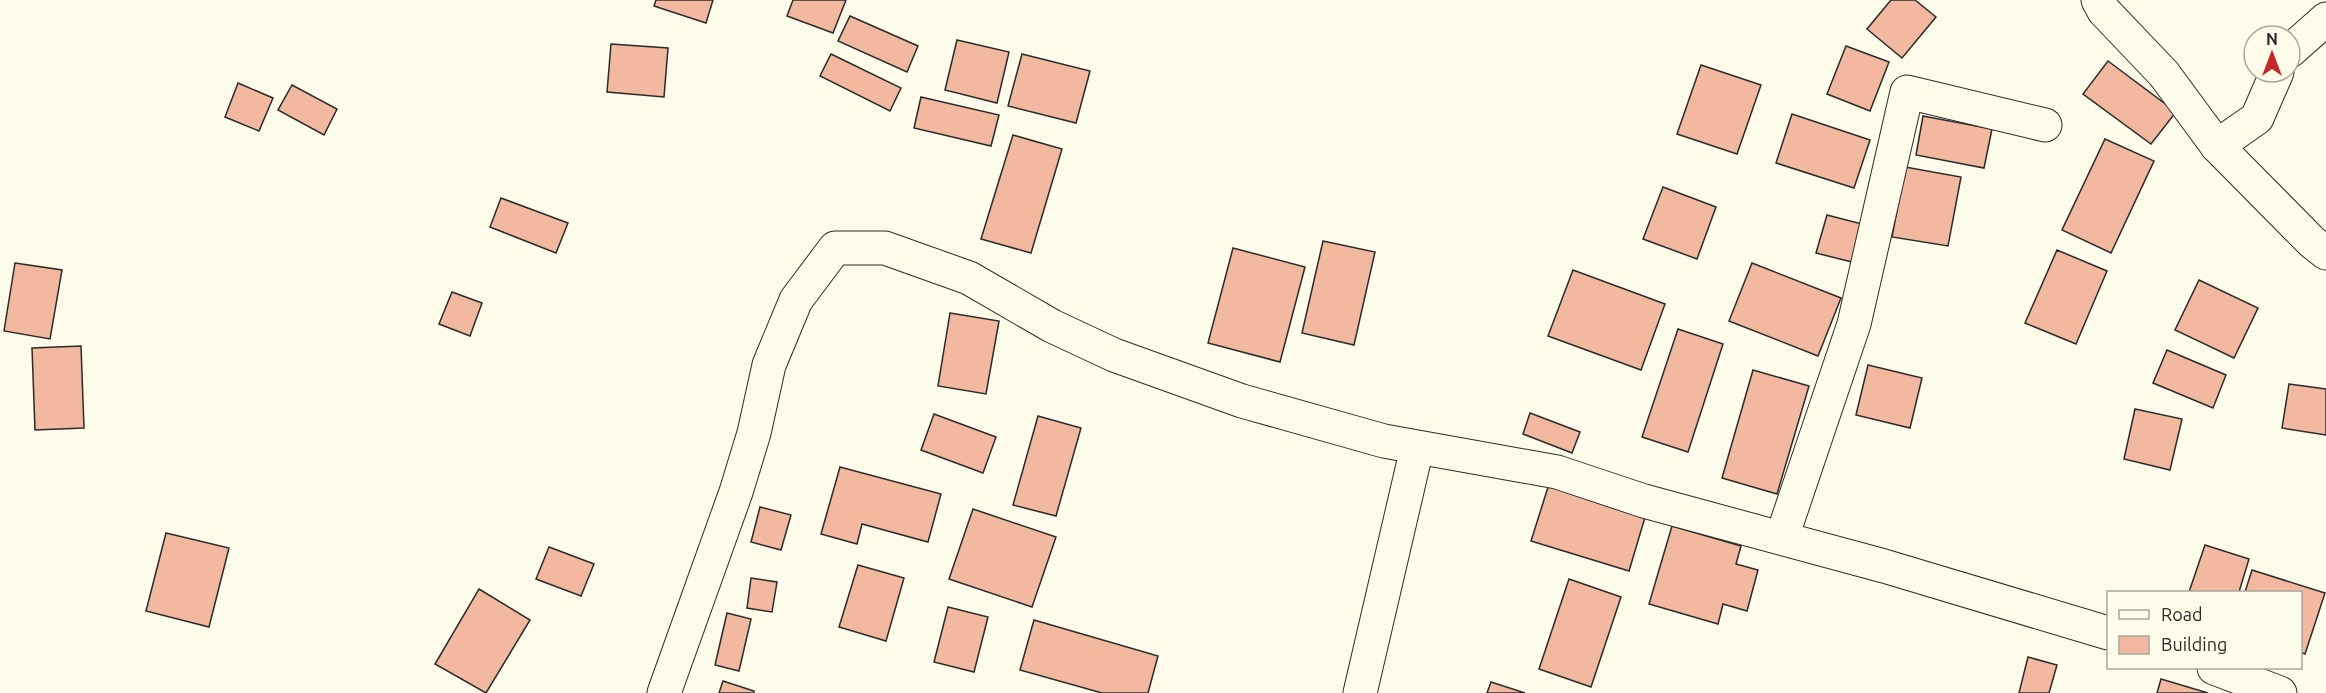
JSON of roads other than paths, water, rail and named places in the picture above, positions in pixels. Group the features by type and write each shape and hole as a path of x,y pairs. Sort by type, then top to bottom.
{"street":[{"path":"2098,0 2104,11 2164,74 2217,146 2312,242 2326,253"},
{"path":"2302,40 2326,19"},
{"path":"2217,146 2257,118 2272,84"},
{"path":"1782,537 1854,324 1907,92 2044,125"},
{"path":"664,693 736,492 754,433 769,365 796,300 835,248 885,248 969,278 1052,326 1114,355 1242,401 1383,441 1557,472 1644,501 1782,537 2107,632"},
{"path":"1360,693 1417,448"},
{"path":"2217,669 2280,693"}]}
